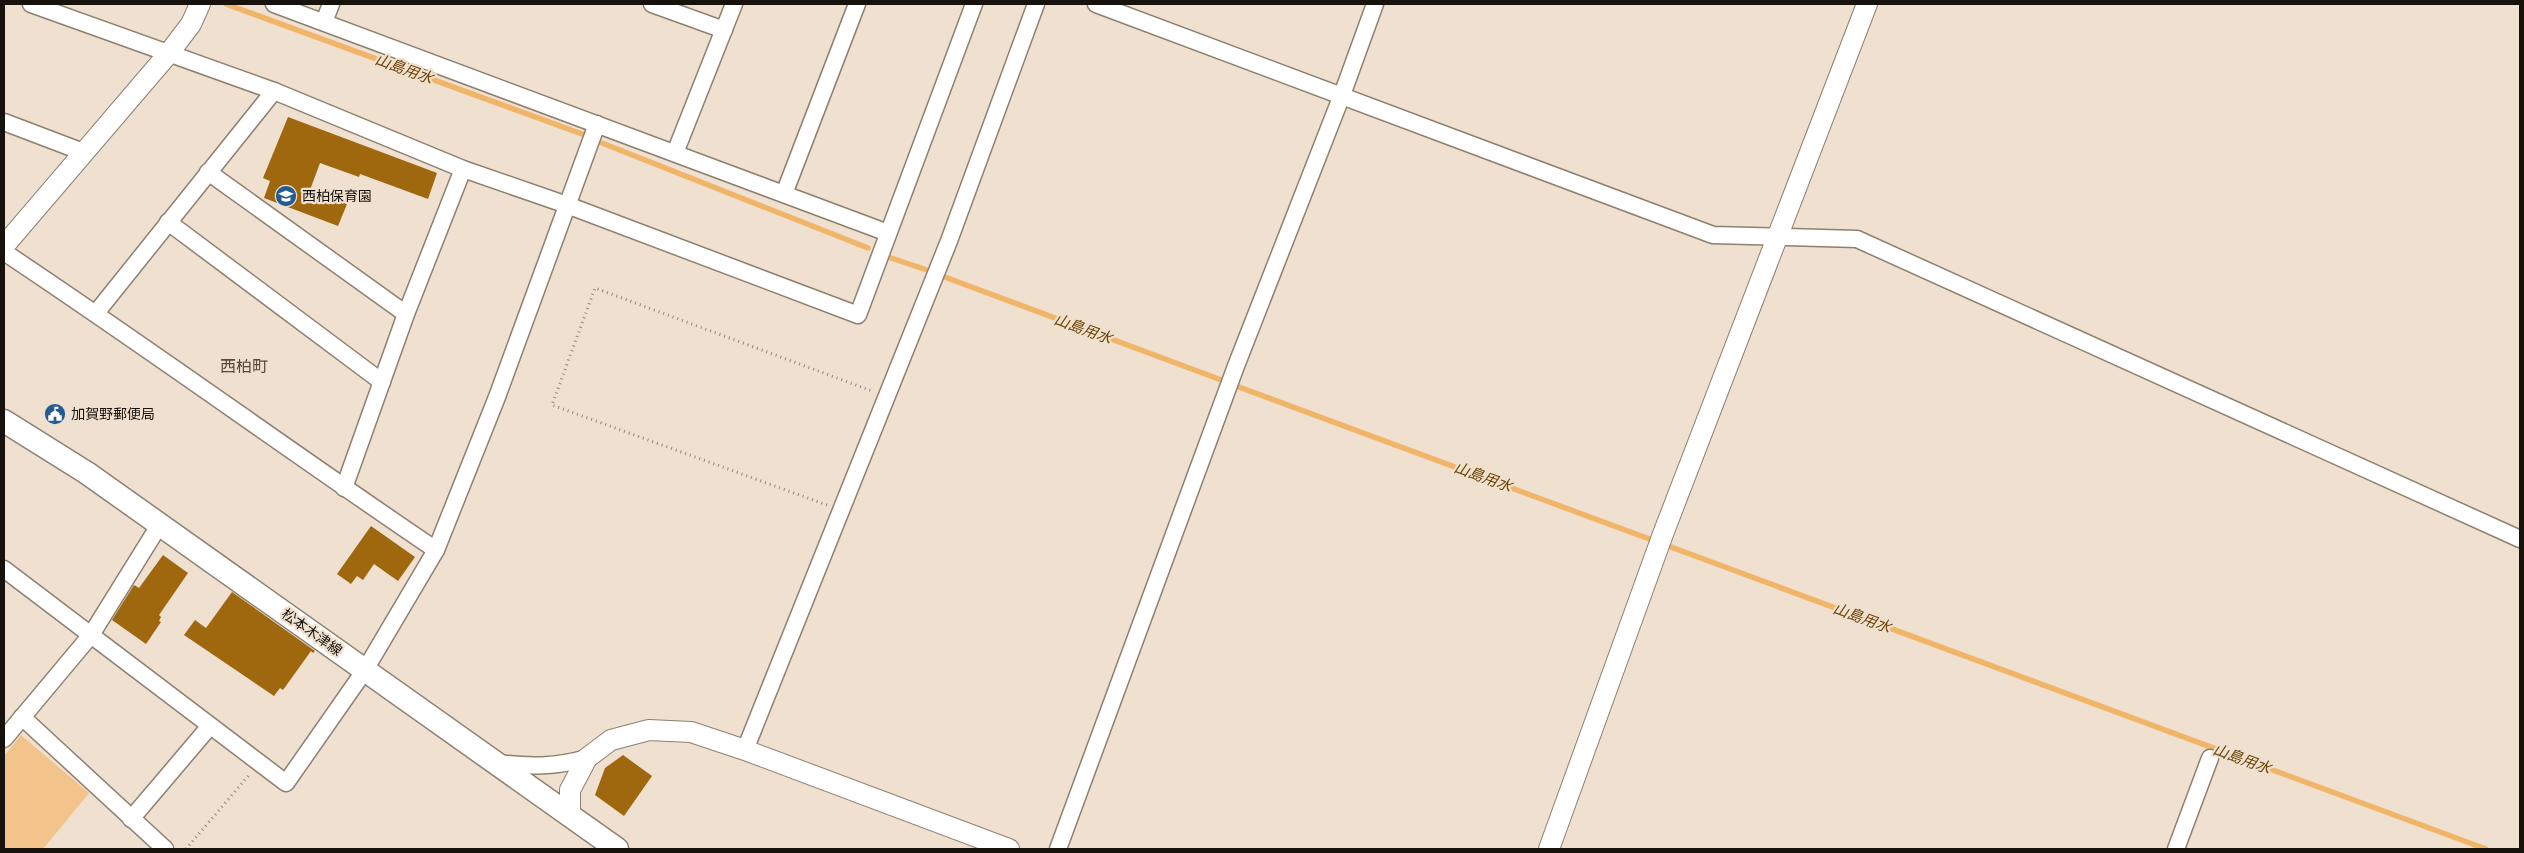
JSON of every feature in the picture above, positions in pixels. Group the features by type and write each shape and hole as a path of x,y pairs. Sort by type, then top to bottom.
{"main road":[{"name":"松本木津線","path":"4,421 87,474 160,524 617,849"}],"street":[{"path":"31,4 274,90 463,169 858,315 974,4"},
{"path":"4,246 169,53 191,24 200,4"},
{"path":"274,4 888,233"},
{"path":"324,22 331,4"},
{"path":"652,4 724,30"},
{"path":"675,154 734,4"},
{"path":"784,194 857,4"},
{"path":"745,750 949,241 1036,4"},
{"path":"1096,4 1713,235 1857,239 2520,538"},
{"path":"1058,849 1236,366 1342,96 1375,4"},
{"path":"1548,849 1660,542 1867,4"},
{"path":"96,313 274,90"},
{"path":"4,122 83,152"},
{"path":"4,569 286,783 365,670 436,550 497,397 596,124"},
{"path":"344,488 406,314 463,169"},
{"path":"208,172 406,314"},
{"path":"168,222 382,382"},
{"path":"4,252 96,313 344,488 436,550"},
{"path":"4,739 91,635 160,524"},
{"path":"22,717 165,849"},
{"path":"132,819 210,726"},
{"path":"496,762 537,766 564,765 587,758 611,740 649,730 691,732 745,750 1009,849"},
{"path":"570,815 570,790 587,758"},
{"path":"2176,849 2210,758"}],"path":[{"path":"841,510 552,405 595,288 887,397"},
{"path":"186,849 259,763"}],"shaded area":[{"path":"21,735 89,793 43,849 4,849 4,756"}],"building":[{"path":"288,117 437,173 428,199 360,174 359,177 320,163 310,190 347,204 338,226 264,198 270,181 263,178"},
{"path":"371,526 415,557 398,581 374,564 363,580 357,576 351,584 337,574"},
{"path":"163,555 188,573 159,615 161,617 159,621 161,622 146,644 112,620 134,585 139,588"},
{"path":"232,592 315,651 313,653 311,651 283,690 280,688 274,696 184,635 195,620 206,628"},
{"path":"623,755 652,776 624,816 595,795 605,768"}],"waterway":[{"name":"山島用水","path":"226,4 582,134"},
{"name":"山島用水","path":"602,143 868,248"},
{"name":"山島用水","path":"891,258 927,270"},
{"name":"山島用水","path":"942,276 1224,381"},
{"name":"山島用水","path":"1239,387 2486,849"}],"place":[{"name":"西柏保育園","path":"286,196"},
{"name":"加賀野郵便局","path":"55,414"}],"district":[{"name":"西柏町","path":"244,366"}]}
